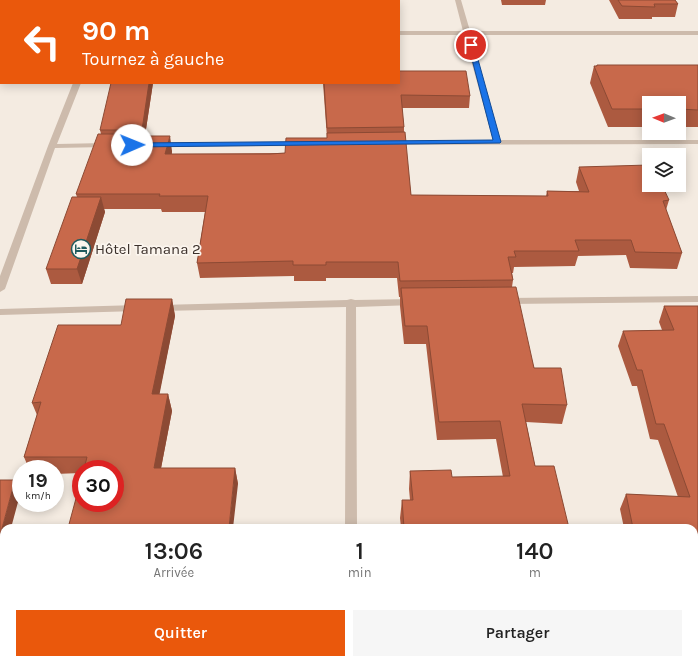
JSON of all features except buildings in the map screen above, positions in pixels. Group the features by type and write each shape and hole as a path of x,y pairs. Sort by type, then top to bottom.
{"street":[{"path":"458,0 497,142"},
{"path":"400,33 698,33"},
{"path":"0,289 52,146 77,84"},
{"path":"386,143 698,142"},
{"path":"148,145 306,144"},
{"path":"52,146 116,145"},
{"path":"493,301 698,299"},
{"path":"0,312 351,302 422,302"},
{"path":"351,302 351,524"}],"place":[{"name":"Hôtel Tamana 2","path":"81,249"}],"route":[{"path":"132,145 497,142 471,45"}]}
